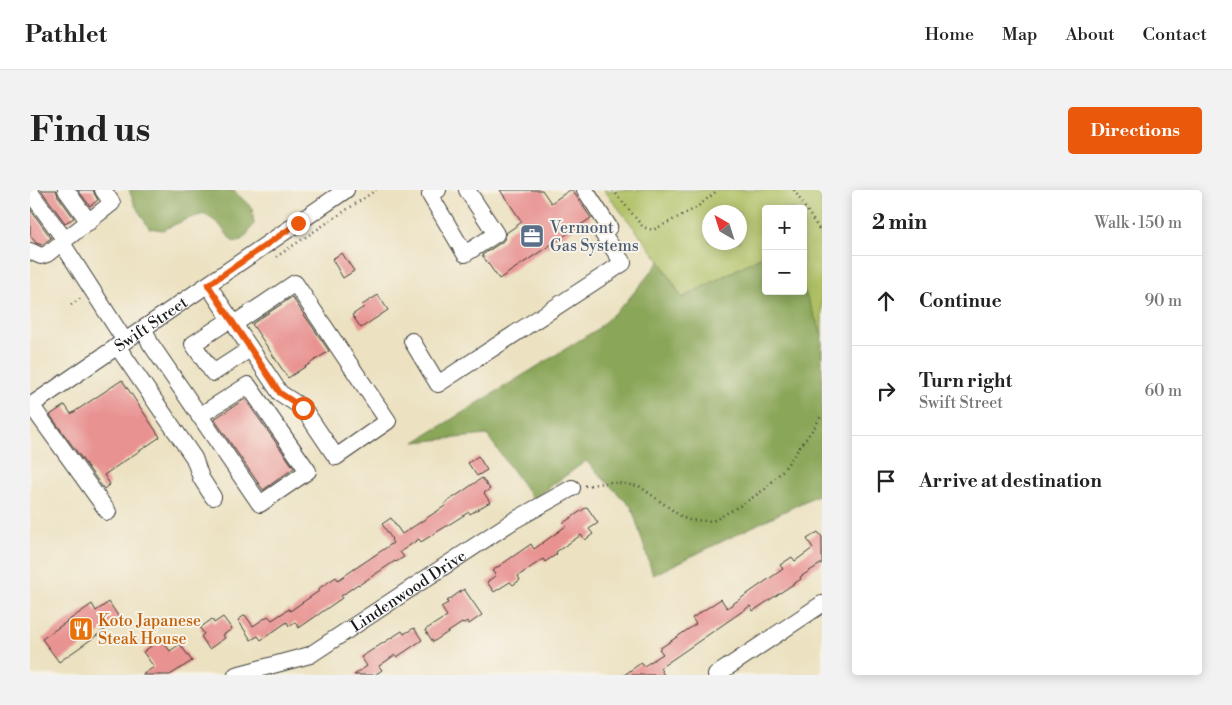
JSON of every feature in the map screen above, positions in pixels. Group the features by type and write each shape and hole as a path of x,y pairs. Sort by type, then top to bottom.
{"street":[{"path":"66,190 89,222"},
{"path":"30,251 41,256 47,254 112,203 103,190"},
{"name":"Swift Street","path":"30,405 346,190"},
{"path":"438,190 430,195 465,254 496,234 467,190"},
{"path":"412,341 438,384 623,263 603,234 609,227 585,190"},
{"path":"30,192 64,242 121,343 194,458 201,478 213,497"},
{"path":"208,285 232,321 250,348 280,393 303,408 336,457 388,421 295,283 232,321 193,344 213,373 250,348"},
{"path":"144,328 150,343 199,416 260,504 308,471 248,385 199,416"},
{"path":"30,405 108,512"},
{"name":"Lindenwood Drive","path":"236,675 310,655 513,522 572,488"},
{"path":"716,675 822,604"}],"path":[{"path":"269,261 376,190"},
{"path":"613,190 643,227 653,230 696,208 718,190"},
{"path":"794,190 822,234"},
{"path":"572,488 609,482 639,486 682,518 712,521 765,489 784,469 822,414"}],"green space":[{"path":"129,190 233,190 252,208 254,224 245,237 238,242 232,241 218,223 204,214 187,219 163,230 149,228 135,205"},
{"path":"604,190 822,190 822,335 806,295 807,205 762,205 762,256 682,298 660,261"},
{"path":"762,256 762,295 806,295 822,335 822,493 653,575 632,508 586,461 533,499 487,435 415,442 596,330 626,302 660,261 682,298"}],"building":[{"path":"41,190 56,190 58,196 74,218 65,223"},
{"path":"78,190 93,190 98,200 90,206"},
{"name":"Vermont Gas Systems","path":"500,190 542,190 551,203 572,190 591,218 499,279 482,255 502,242 506,233 522,222"},
{"path":"30,209 51,238 42,245 36,243 30,235"},
{"path":"342,253 354,271 343,278 332,259"},
{"path":"378,295 388,310 361,328 352,315 364,307 362,305"},
{"path":"292,297 329,351 288,378 252,324"},
{"path":"122,380 160,437 104,475 110,484 104,489 50,415 65,405 71,414"},
{"path":"245,399 294,468 263,490 214,419"},
{"path":"478,456 487,470 477,476 468,463"},
{"path":"482,478 490,489 484,493 490,502 470,514 469,512 421,542 419,539 400,552 404,557 358,584 341,596 342,598 299,628 295,622 289,626 287,622 261,640 258,636 251,640 238,620 245,615 253,626 268,616 272,620 289,609 290,611 336,577 338,580 393,543 382,524 391,518 402,534 445,506 444,504"},
{"path":"587,507 598,523 589,529 593,534 585,540 581,535 545,562 543,559 518,576 520,580 513,585 510,582 494,592 487,582 496,575 492,571 531,544 534,549 566,526 563,523"},
{"path":"818,532 822,537 822,563 800,577 801,579 753,611 750,606 660,668 664,675 624,675 641,663 644,666 663,654 659,649 696,624 692,618 721,599 727,608 783,569 780,565 792,557 795,561 813,548 807,539"},
{"path":"464,589 482,615 469,624 467,621 462,623 433,642 425,630 447,616 441,607"},
{"name":"Koto Japanese Steak House","path":"109,602 120,619 59,662 42,639 92,604 96,611"},
{"path":"223,617 232,629 223,635 225,638 209,649 201,636 204,634 200,628 212,619 214,623"},
{"path":"414,628 422,640 397,657 395,655 379,666 382,670 375,675 354,675 367,666 361,657 402,631 404,634"},
{"path":"160,637 170,651 180,644 192,661 170,675 142,675 154,667 143,652 154,644 152,642"}],"place":[{"name":"Vermont Gas Systems","path":"532,236"},
{"name":"Koto Japanese Steak House","path":"81,629"}],"route":[{"path":"298,223 208,285 280,393 303,408"}]}
